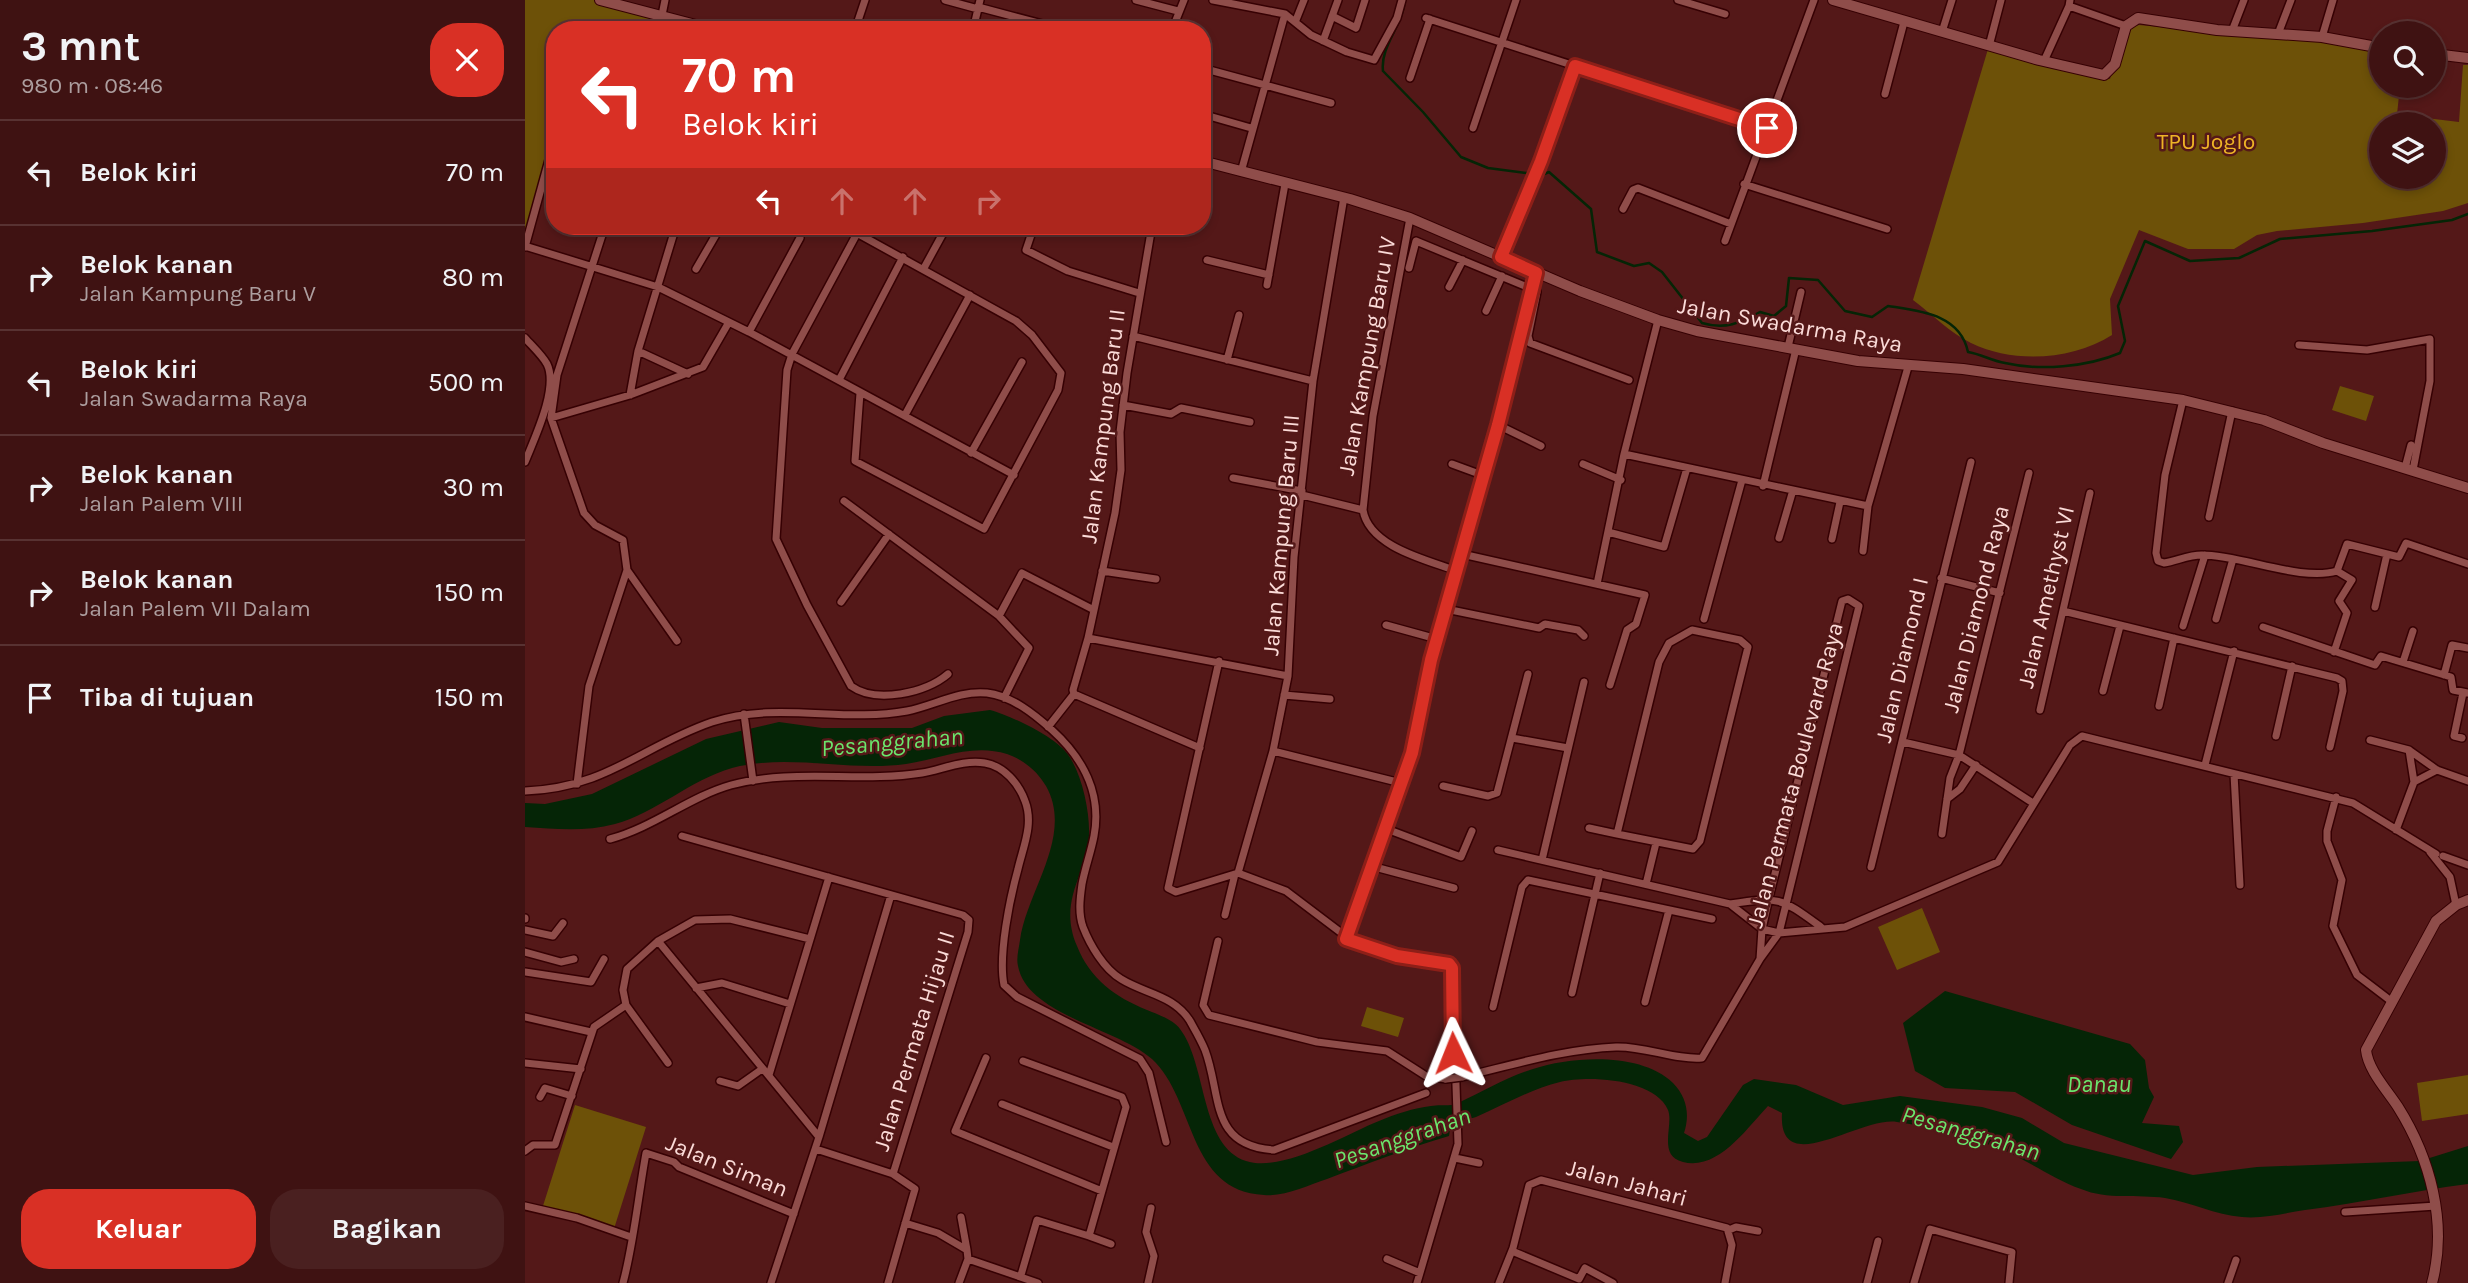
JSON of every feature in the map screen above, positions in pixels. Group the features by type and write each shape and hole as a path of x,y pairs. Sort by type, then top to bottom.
{"main road":[{"path":"600,0 683,21"},
{"path":"1833,0 2044,61 2108,74 2115,64 2126,26 2138,18 2232,32 2322,37 2369,46"},
{"path":"2446,55 2468,58"},
{"name":"Jalan Swadarma Raya","path":"1211,164 1344,197 1410,218 1536,273 1658,320 1792,348 1908,367 1963,369 2183,400 2232,411 2468,488"},
{"path":"2432,1283 2440,1252 2433,1192 2413,1132 2367,1058 2369,1042 2437,921 2456,905 2468,900"}],"street":[{"path":"662,15 665,0"},
{"path":"858,21 865,0"},
{"path":"945,0 979,5 1034,21"},
{"path":"1136,0 1178,11"},
{"path":"1175,21 1184,0"},
{"path":"1213,0 1285,13 1311,35 1370,59 1379,55 1397,18 1402,0"},
{"path":"1261,9 1263,0"},
{"path":"1296,20 1304,0"},
{"path":"1323,41 1338,0"},
{"path":"1332,16 1356,28 1365,0"},
{"path":"1473,128 1516,0"},
{"path":"1678,0 1725,14"},
{"path":"1725,241 1814,0"},
{"path":"1942,32 1952,0"},
{"path":"1989,46 2001,0"},
{"path":"2232,32 2243,0"},
{"path":"2278,34 2291,0"},
{"path":"2322,37 2333,0"},
{"path":"2044,61 2069,3 2126,26"},
{"path":"1241,172 1285,13"},
{"path":"1410,78 1428,19 1767,128"},
{"path":"1885,94 1904,22"},
{"path":"1501,257 1541,161 1575,66"},
{"path":"1211,71 1331,103"},
{"path":"1211,117 1251,128"},
{"path":"546,171 525,247 657,287 792,354 1014,475"},
{"path":"1267,285 1285,184"},
{"path":"1744,184 1887,229"},
{"path":"1623,209 1633,190 1638,188 1731,224"},
{"name":"Jalan Kampung Baru III","path":"1225,915 1273,751 1288,676 1294,557 1313,381 1344,197"},
{"name":"Jalan Kampung Baru IV","path":"1410,218 1373,416 1363,510 1365,520 1380,536 1401,550 1457,572"},
{"path":"602,235 557,374 553,422 584,513 595,525 622,540 627,570 677,641"},
{"path":"630,395 638,351 673,235"},
{"path":"696,269 716,235"},
{"path":"856,235 792,354 784,386 776,539 807,605 851,686 858,691 875,695 920,690 937,684 948,674"},
{"path":"860,393 855,461 985,529 1058,390 1061,373 1032,335 1016,321 868,235"},
{"path":"923,268 942,235"},
{"path":"1031,235 1026,250 1068,271 1139,293"},
{"name":"Jalan Kampung Baru II","path":"1074,694 1094,610 1121,470 1123,405 1150,235"},
{"path":"749,332 800,238"},
{"path":"1409,268 1416,241 1538,292 1528,336 1530,343 1629,380"},
{"path":"839,380 903,257"},
{"path":"1207,260 1269,275"},
{"path":"1449,287 1463,260"},
{"path":"1346,939 1415,743 1437,639 1498,425 1536,273"},
{"path":"1486,310 1501,276"},
{"path":"1763,485 1801,292"},
{"path":"905,415 970,295"},
{"path":"1227,360 1239,315"},
{"path":"1597,584 1621,480 1624,454 1658,320"},
{"path":"553,422 703,367 729,322"},
{"path":"1133,336 1313,381"},
{"path":"525,338 547,365 548,398 525,462"},
{"path":"2299,345 2367,350 2429,339 2430,381 2409,469"},
{"path":"638,351 688,374"},
{"path":"971,453 1021,362"},
{"path":"1863,551 1868,506 1908,367"},
{"path":"2183,400 2165,475 2156,558 2164,563 2205,555 2319,576 2337,571 2352,580 2339,601 2347,613 2334,652"},
{"path":"1123,405 1171,414 1181,408 1250,422"},
{"path":"2209,517 2232,411"},
{"path":"1498,425 1541,446"},
{"path":"2409,469 2411,445"},
{"path":"1624,454 1868,506"},
{"name":"Jalan Diamond I","path":"1871,867 1971,462"},
{"path":"1452,464 1482,475"},
{"path":"1583,464 1621,480"},
{"path":"1608,532 1664,547 1668,542 1686,468"},
{"name":"Jalan Diamond Raya","path":"1942,834 1950,778 1959,755 2029,473"},
{"path":"1233,478 1363,510"},
{"path":"1704,619 1742,480"},
{"path":"1779,538 1793,491"},
{"name":"Jalan Amethyst VI","path":"2040,710 2089,493"},
{"path":"844,501 999,616 1029,648 1004,698"},
{"path":"1832,539 1840,502"},
{"path":"841,602 889,534"},
{"path":"2337,571 2347,544 2399,556 2405,543 2468,564"},
{"path":"1462,554 1646,597 1636,624 1627,630 1610,685"},
{"path":"2375,607 2387,554"},
{"path":"2183,626 2205,555"},
{"path":"2216,619 2233,559"},
{"path":"577,784 589,686 627,570"},
{"path":"1102,571 1156,579"},
{"path":"999,616 1021,573 1094,610"},
{"path":"1941,578 2000,593"},
{"name":"Jalan Permata Boulevard Raya","path":"1218,941 1203,1005 1209,1015 1317,1042 1387,1051 1426,1076 1446,1079 1462,1077 1550,1056 1619,1047 1702,1058 1760,959 1779,933 1859,606 1847,599 1842,601 1769,898 1762,929 1760,959"},
{"path":"1446,609 1539,628 1545,624 1578,630 1584,636"},
{"path":"2063,611 2234,651 2342,681 2343,691 2330,747"},
{"path":"1386,625 1437,639"},
{"path":"2103,691 2120,626"},
{"path":"2263,627 2375,665 2380,656 2453,679 2453,690 2466,693 2454,735 2462,738"},
{"path":"1589,828 1656,843 1693,849 1700,841 1748,654 1748,647 1740,640 1692,630 1677,636 1664,651 1617,834"},
{"path":"2403,662 2413,631"},
{"path":"1088,638 1288,676"},
{"path":"2159,706 2175,638"},
{"path":"2444,675 2452,645 2468,648"},
{"path":"2205,765 2234,651"},
{"path":"1219,661 1168,888 1176,892 1236,873 1286,891 1346,939 1397,956 1452,967 1458,1136 1455,1158 1417,1283"},
{"path":"2277,736 2292,666"},
{"path":"1443,786 1488,796 1497,793 1528,674"},
{"path":"1542,860 1584,682"},
{"path":"525,790 577,784 629,764 691,731 745,717 888,713 972,694 987,693 1004,698 1023,707 1048,727 1072,749 1085,770 1094,797 1094,836 1081,895 1083,926 1110,970 1120,979 1176,1005 1189,1019 1205,1050 1220,1113 1229,1131 1250,1146 1274,1150 1426,1093"},
{"path":"1048,727 1074,694 1199,747"},
{"path":"1284,695 1331,699"},
{"path":"745,717 752,778"},
{"path":"1730,904 1762,929 1779,933 1851,925 1994,865 2078,736 2336,797 2360,805 2436,854 2465,864"},
{"path":"1512,738 1569,748"},
{"path":"2370,740 2409,750 2437,770 2468,782"},
{"path":"1903,743 1959,755 2033,803"},
{"path":"2396,830 2414,782 2409,750"},
{"path":"1273,751 1401,783"},
{"path":"610,839 645,828 723,788 752,778 875,779 980,762 1004,772 1014,780 1026,803 1028,829 1012,898 1005,950 1004,985 1017,997 1126,1051 1145,1064 1166,1142"},
{"path":"1947,799 1960,789 1976,765"},
{"path":"2414,782 2437,770"},
{"path":"2234,774 2239,885"},
{"path":"2336,797 2327,831 2327,841 2342,880 2333,926 2357,975 2391,1001"},
{"path":"1384,828 1461,857 1472,831"},
{"name":"Jalan Permata Hijau II","path":"682,836 963,915 970,923 893,1174 816,1149"},
{"path":"1646,884 1656,843"},
{"path":"1498,850 1730,904 1769,898 1786,902 1821,928"},
{"path":"2436,854 2449,877 2456,905"},
{"path":"2449,877 2465,864"},
{"path":"1371,866 1454,888"},
{"path":"1572,993 1600,873"},
{"path":"769,1075 829,877"},
{"path":"1493,1007 1524,883 1533,880 1596,892 1712,919"},
{"path":"771,1283 816,1149 891,895"},
{"path":"1645,1002 1669,910"},
{"path":"668,1063 626,1005 622,990 627,969 658,941 689,922 724,919 810,939"},
{"path":"525,930 553,936 563,923"},
{"path":"658,941 819,1137"},
{"path":"525,952 561,962 574,959"},
{"path":"525,972 591,982 604,959"},
{"path":"696,988 722,983 790,1004"},
{"path":"525,1151 533,1145 555,1145 595,1024 626,1005"},
{"path":"525,1017 591,1032"},
{"path":"986,1058 955,1132 1102,1191"},
{"path":"1023,1060 1125,1101 1089,1236"},
{"path":"525,1063 581,1069"},
{"path":"720,1082 735,1087 762,1069"},
{"path":"540,1097 545,1088 571,1097"},
{"path":"1002,1104 1113,1147"},
{"name":"Jalan Siman","path":"631,1237 646,1153 674,1162 679,1167 794,1214"},
{"path":"1455,1158 1479,1163"},
{"path":"888,1283 915,1189 893,1174"},
{"name":"Jalan Jahari","path":"1499,1283 1512,1251 1529,1185 1535,1180 1593,1192 1729,1230"},
{"path":"525,1206 577,1218 631,1237 632,1250 623,1283"},
{"path":"2345,1212 2436,1206"},
{"path":"1147,1283 1154,1256 1146,1232 1151,1208"},
{"path":"959,1283 968,1259 961,1217"},
{"path":"1024,1279 1037,1220 1111,1244"},
{"path":"905,1223 938,1233 967,1250"},
{"path":"1725,1283 1731,1245 1729,1230 1735,1227 1758,1231"},
{"path":"1914,1283 1930,1229 2013,1252 2009,1283"},
{"path":"1867,1283 1878,1241"},
{"path":"1512,1251 1579,1279 1585,1268 1613,1283"},
{"path":"968,1259 1038,1283"},
{"path":"1387,1259 1420,1273"},
{"path":"2228,1283 2236,1260"}],"green space":[{"path":"525,0 598,0 679,21 546,21 546,169 525,242"},
{"name":"TPU Joglo","path":"2139,25 2329,43 2369,51 2369,98 2399,98 2397,112 2369,112 2369,189 2446,189 2446,120 2459,122 2463,65 2468,65 2468,203 2443,211 2363,223 2277,231 2257,235 2234,249 2188,249 2139,230 2110,299 2112,335 2080,350 2043,356 2006,354 1988,350 1963,339 1913,300 1988,49 2110,79 2124,29"},
{"path":"2340,386 2374,396 2366,421 2332,410"},
{"path":"1922,908 1940,952 1897,970 1878,927"},
{"path":"1367,1007 1404,1018 1398,1037 1361,1026"},
{"path":"2468,1075 2468,1114 2422,1121 2417,1083"},
{"path":"575,1105 646,1127 613,1232 542,1209"}],"water":[{"name":"Pesanggrahan","path":"990,710 1021,722 1055,742 1074,764 1087,805 1089,826 1087,849 1070,915 1072,930 1082,958 1096,977 1114,993 1170,1020 1180,1029 1189,1044 1212,1122 1220,1139 1231,1152 1246,1161 1277,1162 1295,1157 1398,1114 1435,1105 1458,1103 1533,1069 1567,1061 1606,1060 1643,1066 1673,1083 1686,1106 1684,1133 1698,1141 1707,1137 1743,1085 1754,1079 1796,1085 1843,1105 1900,1096 1982,1107 2022,1118 2064,1143 2193,1175 2257,1167 2420,1161 2468,1146 2468,1184 2274,1215 2242,1217 2165,1198 2112,1196 2091,1192 2071,1185 1988,1144 1910,1124 1881,1123 1824,1141 1807,1144 1793,1142 1784,1133 1782,1113 1768,1106 1731,1146 1720,1154 1696,1163 1683,1162 1675,1159 1668,1147 1669,1116 1661,1100 1636,1086 1587,1079 1560,1082 1476,1117 1457,1120 1451,1123 1449,1136 1296,1190 1264,1195 1239,1190 1220,1178 1206,1161 1166,1076 1152,1059 1118,1038 1055,1009 1025,983 1017,963 1020,940 1024,921 1052,844 1055,824 1053,805 1046,786 1039,776 1013,756 981,750 884,766 797,762 753,764 717,773 645,812 615,824 582,829 525,827 525,803 545,804 592,794 706,739 779,722 822,728 912,728 944,716"},
{"name":"Danau","path":"1945,991 2130,1044 2145,1060 2149,1088 2154,1097 2142,1123 2179,1126 2183,1142 2171,1159 2072,1125 2015,1092 1945,1088 1915,1071 1903,1023"}],"waterway":[{"path":"1405,0 1385,53 1383,71 1461,157 1488,168 1542,175 1549,172 1591,209 1597,252 1634,266 1649,263 1662,272 1702,323 1710,325 1732,324 1760,312 1774,316 1786,306 1789,278 1818,280 1845,311 1872,317 1888,306 1925,313 1948,322 1957,329 1968,352 2000,362 2033,367 2093,362 2120,353 2125,341 2118,306 2145,241 2190,261 2239,258 2280,239 2372,231 2452,220 2468,214"}],"route":[{"path":"1453,1053 1452,968 1449,964 1397,956 1346,939 1418,732 1427,674 1498,425 1536,273 1501,257 1541,161 1575,66 1767,128"}]}
